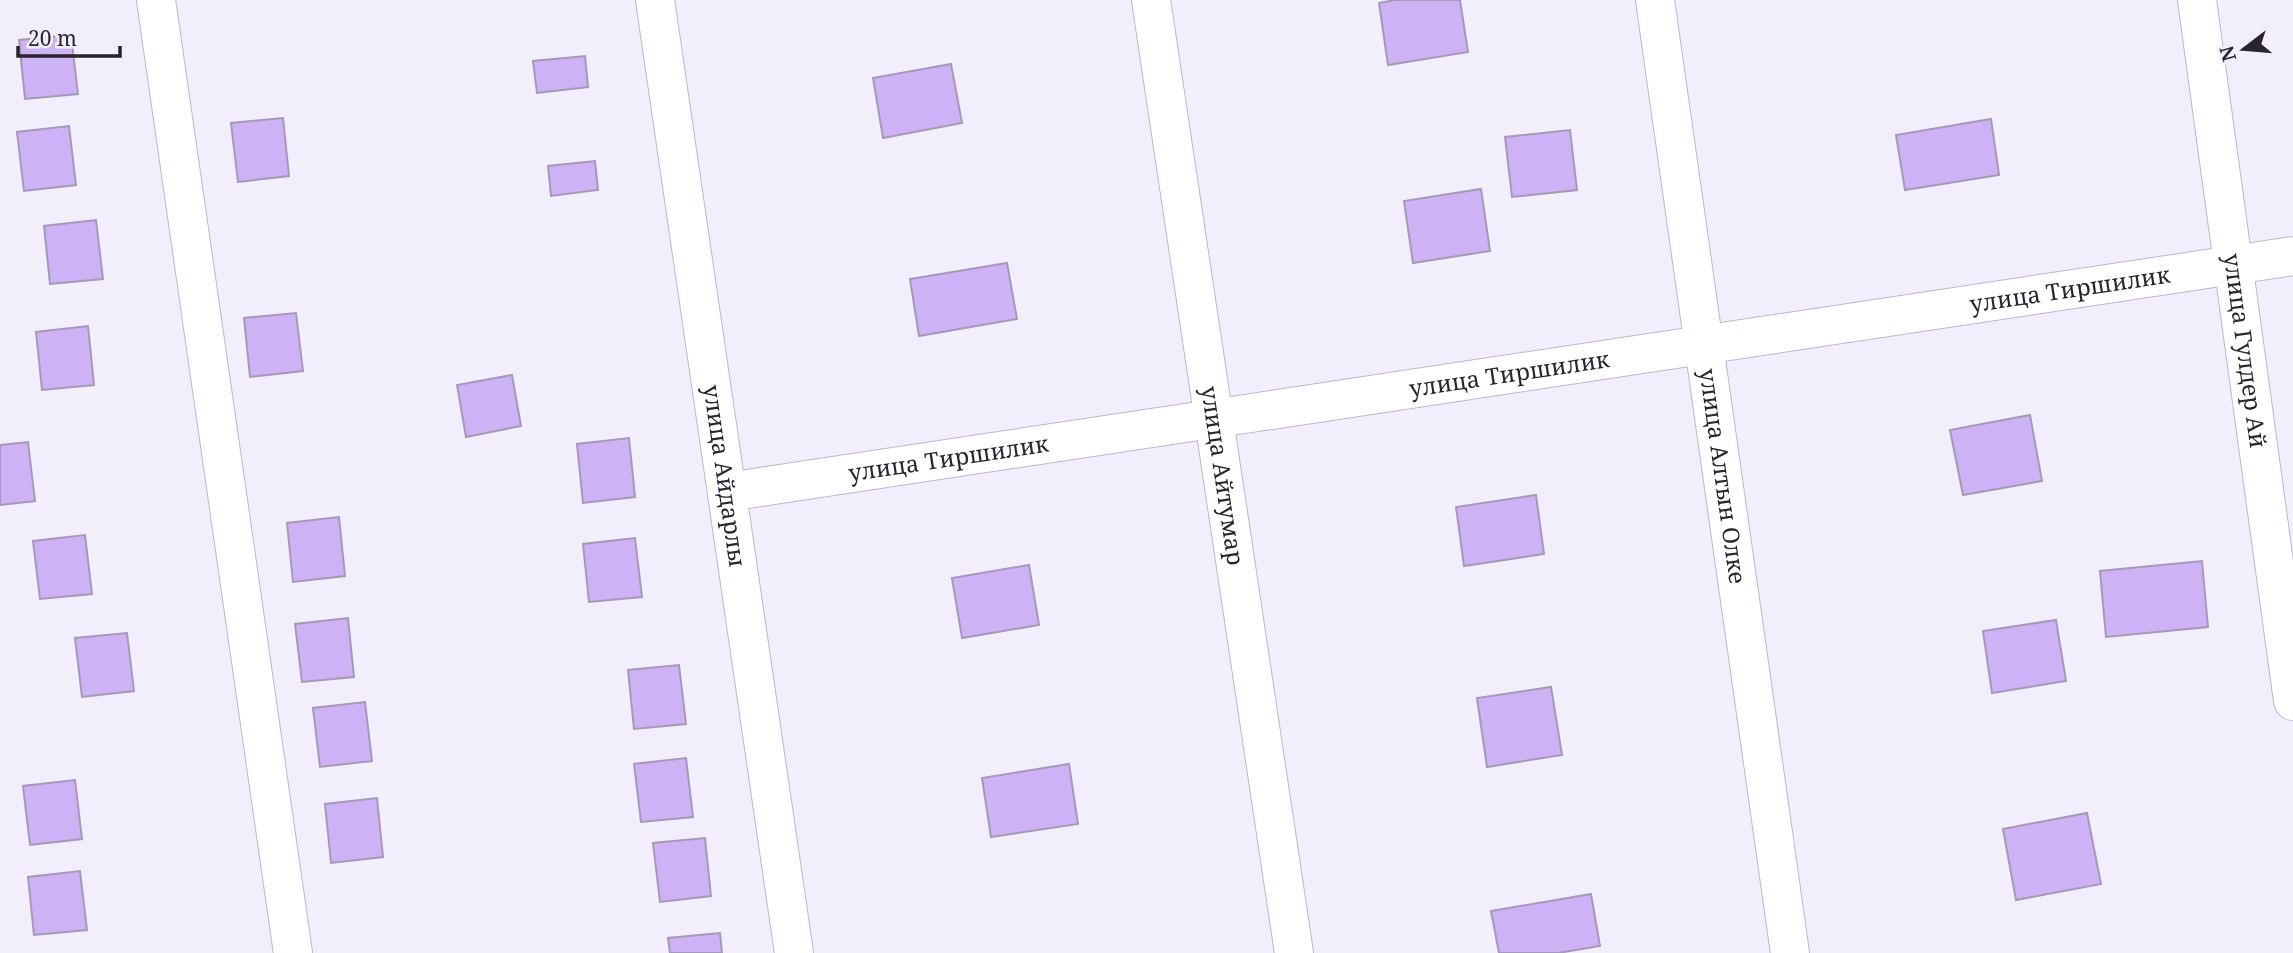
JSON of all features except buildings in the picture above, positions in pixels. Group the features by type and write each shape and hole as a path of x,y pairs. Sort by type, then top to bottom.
{"street":[{"path":"156,0 293,953"},
{"name":"улица Айдарлы","path":"655,0 794,953"},
{"name":"улица Айтумар","path":"1151,0 1294,953"},
{"name":"улица Алтын Олке","path":"1655,0 1790,953"},
{"name":"улица Гулдер Ай","path":"2197,0 2293,701"},
{"name":"улица Тиршилик","path":"727,492 2293,256"}]}
